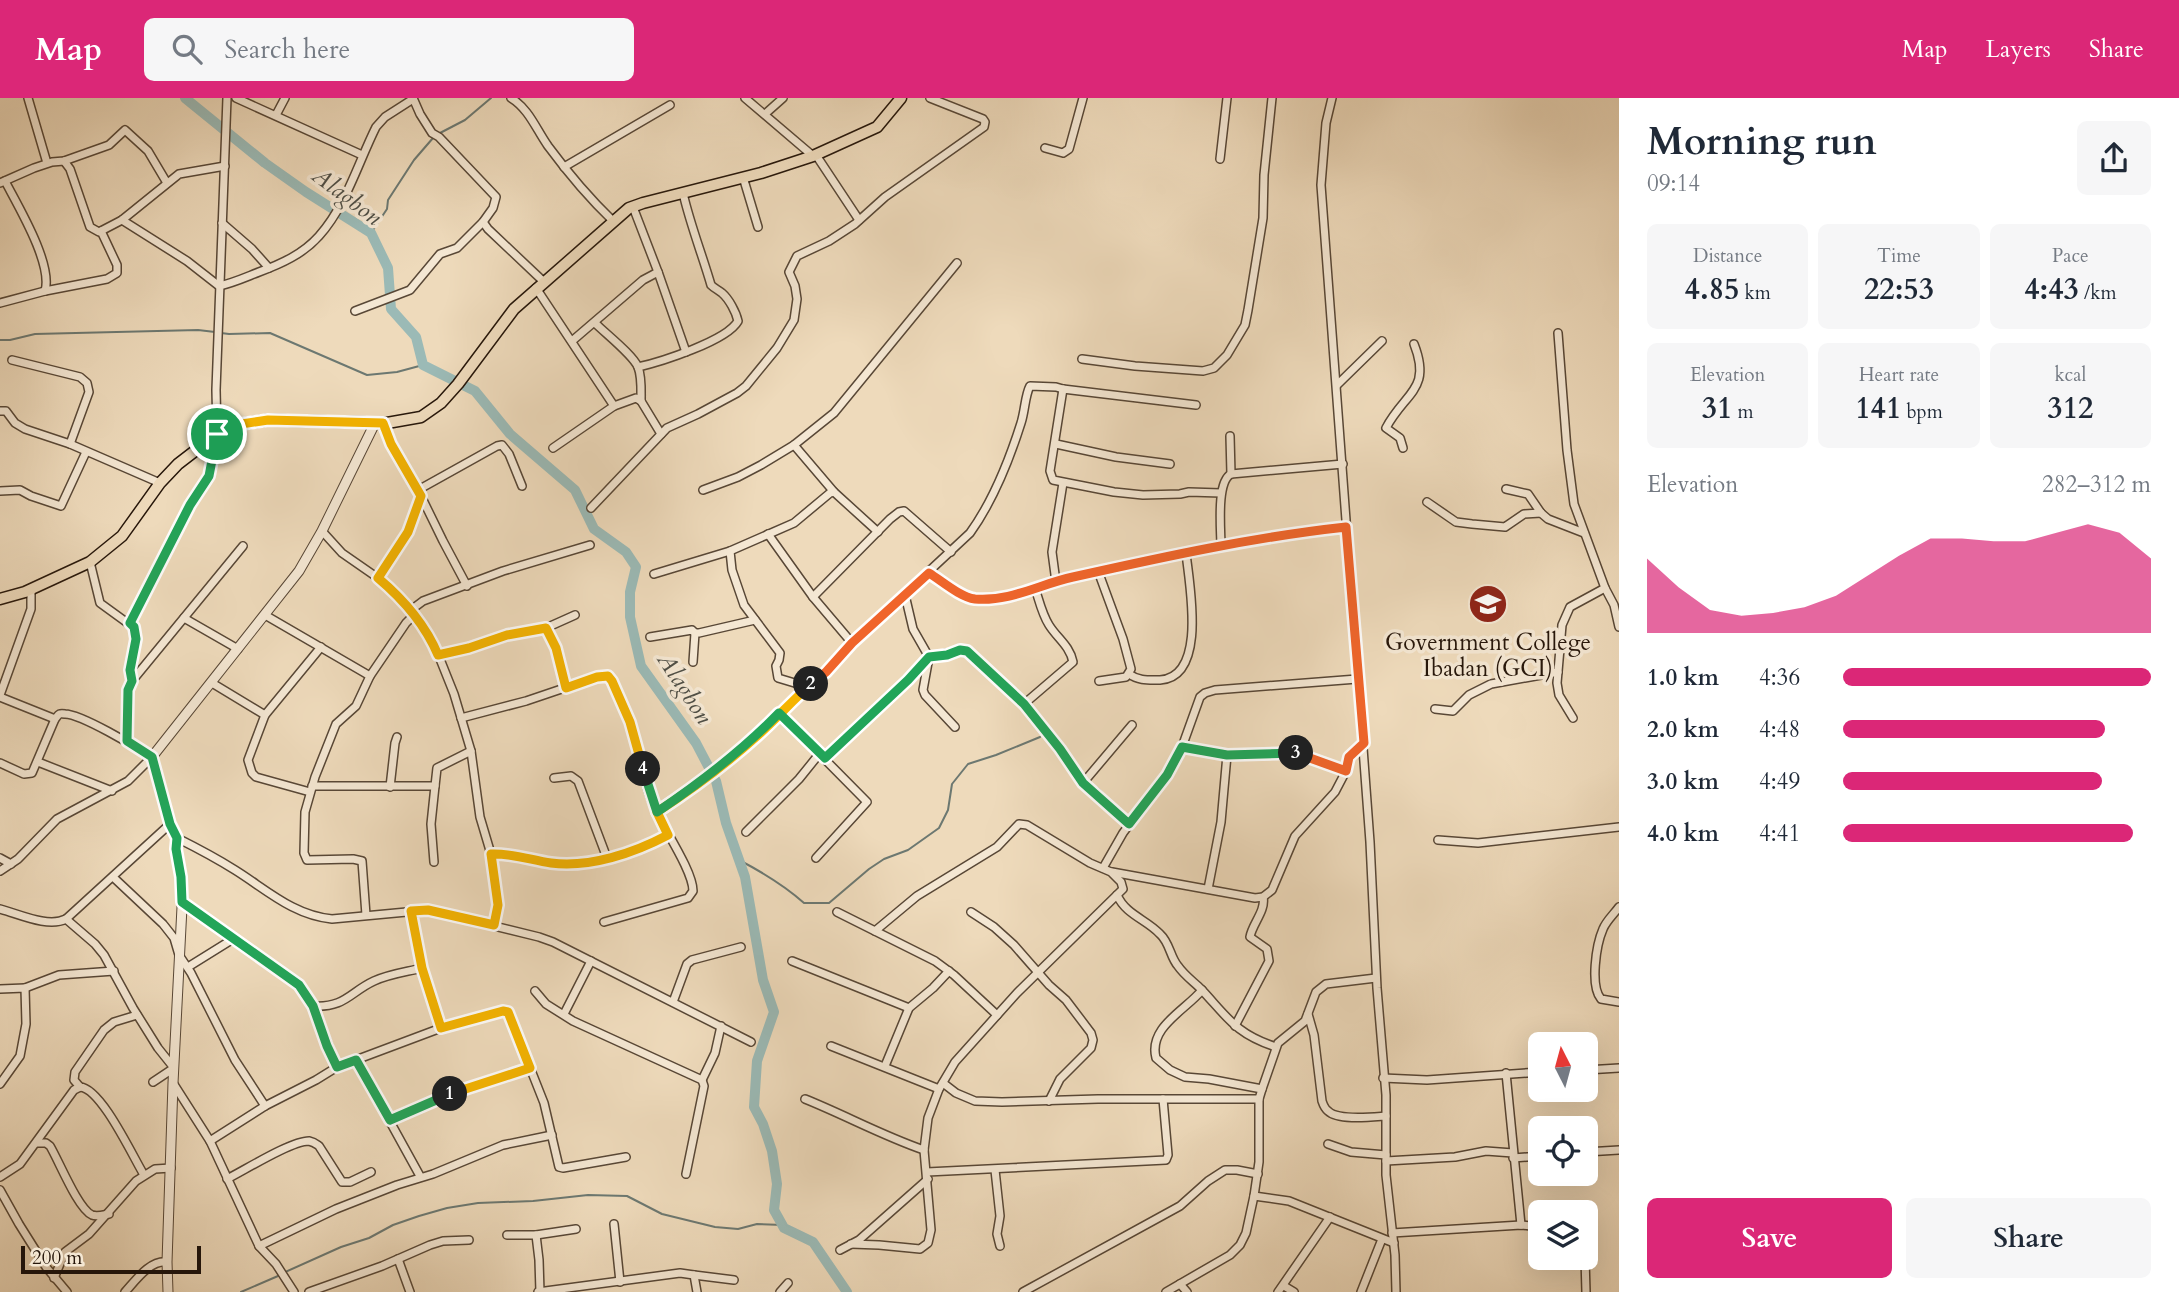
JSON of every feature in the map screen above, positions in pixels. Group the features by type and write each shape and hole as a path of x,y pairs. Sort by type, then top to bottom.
{"main road":[{"path":"0,599 31,589 90,562 122,536 178,464 217,434 235,425 260,420 379,423 421,418 441,403 462,380 514,309 613,221 633,207 814,155 877,127 901,98"}],"street":[{"path":"28,98 47,163"},
{"path":"130,623 190,505 209,476 217,434 219,286 227,98"},
{"path":"236,98 362,155"},
{"path":"276,115 285,98"},
{"path":"511,98 526,111 564,167 592,201 613,221"},
{"path":"745,98 814,155 859,220"},
{"path":"765,114 783,98"},
{"path":"591,508 667,428 746,386 794,320 797,299 789,272 794,259 829,241 885,197 984,127 983,119 930,98"},
{"path":"1045,148 1063,153 1069,149 1083,98"},
{"path":"1220,159 1227,98"},
{"path":"1082,359 1203,371 1214,368 1227,355 1245,325 1248,310 1263,218 1264,175 1272,98"},
{"path":"1332,98 1326,123 1321,186 1364,743 1386,1116 1386,1158 1396,1292"},
{"path":"122,220 187,261 219,286 234,283 301,252 318,237 333,217 376,127 385,117 413,99 432,133 439,137 496,197 494,208 457,248 440,254 410,290 355,310"},
{"path":"564,167 670,105"},
{"path":"45,291 47,285 40,253 2,182 47,163 64,161 109,145 125,130 148,151 167,183"},
{"path":"64,161 70,169 90,227 101,231 122,220 179,174 225,166"},
{"path":"743,177 758,226"},
{"path":"638,367 686,352 734,329 738,321 736,313 721,292 711,285 683,193"},
{"path":"633,207 659,272 686,352"},
{"path":"482,222 540,285 614,406"},
{"path":"222,223 269,268"},
{"path":"0,303 107,279 117,273 117,265 101,231"},
{"path":"703,490 748,472 794,445 834,413 957,263"},
{"path":"572,341 643,280 659,272"},
{"path":"595,323 617,346 628,352 638,367 641,401 661,435"},
{"path":"1558,333 1574,504 1605,589 1614,604 1619,627"},
{"path":"1337,385 1382,341"},
{"path":"1403,447 1400,438 1386,428 1419,380 1421,363 1414,344"},
{"path":"12,360 80,377 87,383 89,392 70,444"},
{"path":"657,812 756,737 970,533 985,512 1014,443 1027,405 1030,386 1196,405"},
{"path":"1063,389 1050,471 1054,481 1143,495 1221,493"},
{"path":"553,448 614,406 636,398 641,401"},
{"path":"0,411 6,411 15,423 25,429 70,444 160,484"},
{"path":"379,423 467,586"},
{"path":"0,871 57,819 113,791 128,781 152,757 299,571 379,423"},
{"path":"1230,436 1231,474"},
{"path":"1056,444 1116,457 1170,464"},
{"path":"794,445 834,492 878,532"},
{"path":"378,578 408,532 419,493 444,477 488,450 502,446 509,454 522,486"},
{"path":"0,491 20,490 61,506 86,452"},
{"path":"1221,547 1221,493 1223,480 1231,474 1343,464"},
{"path":"1056,582 1052,552 1063,483"},
{"path":"1506,489 1528,494 1548,519 1584,533"},
{"path":"654,574 730,551 794,523 834,492"},
{"path":"1427,502 1455,522 1472,524 1505,527 1524,514 1541,513"},
{"path":"813,597 899,512 904,511 951,552"},
{"path":"929,573 972,599 993,599 1098,571 1186,553 1346,527"},
{"path":"321,531 342,553 395,592 413,613 438,655 454,694 471,751 480,817 491,854 498,905 494,925"},
{"path":"768,534 813,597 852,643"},
{"path":"366,915 362,861 315,861 305,858 304,822 311,789 336,724 356,706 370,676 423,601 503,571 590,545"},
{"path":"127,741 128,690 132,681 243,546"},
{"path":"730,551 732,570 744,605 780,653 776,666 778,678 808,687"},
{"path":"1129,674 1142,680 1165,679 1171,677 1184,662 1193,636 1186,553"},
{"path":"90,562 100,603 134,627 136,639 130,670 132,681"},
{"path":"1098,571 1129,655 1131,668 1126,677 1099,681"},
{"path":"1024,704 1073,662 1066,646 1050,627 1035,588"},
{"path":"31,589 31,609 0,696 55,719"},
{"path":"1573,718 1559,695 1557,682 1562,625 1570,607 1605,589"},
{"path":"905,595 913,629 929,657 923,690 955,727"},
{"path":"265,615 370,676"},
{"path":"438,655 507,635 546,628 575,615"},
{"path":"184,618 238,649"},
{"path":"650,637 692,630 695,633 755,620"},
{"path":"546,628 556,648 566,688"},
{"path":"693,662 695,633"},
{"path":"321,647 265,715 248,760 252,773 263,781 311,789 435,786"},
{"path":"747,832 822,756 908,680 929,657 960,650 967,651 1024,704 1083,783 1129,824"},
{"path":"0,665 9,668"},
{"path":"1435,709 1453,711 1469,695 1491,684 1559,673"},
{"path":"461,718 597,677 608,676 612,681 630,722 647,787 690,879 693,891 688,898 604,922"},
{"path":"1107,870 1129,824 1167,775 1182,747 1200,697 1205,693 1357,679"},
{"path":"212,683 265,715"},
{"path":"779,713 867,802 816,858"},
{"path":"0,764 28,775 32,773 55,719 60,714 70,715 127,741 152,757 170,824 177,838 182,902 173,1083 168,1292"},
{"path":"1083,783 1132,725"},
{"path":"390,787 397,737"},
{"path":"875,931 917,897 997,848 1019,824 1027,825 1090,863 1107,870 1255,898 1264,897 1272,890 1295,836 1335,792 1346,771 1349,757 1364,743"},
{"path":"1182,747 1227,755 1296,753 1346,771"},
{"path":"434,862 432,824 437,768 471,751"},
{"path":"1208,889 1222,822 1227,755"},
{"path":"38,762 113,791"},
{"path":"554,778 571,776 578,781 607,858"},
{"path":"0,909 42,921 61,922 170,824"},
{"path":"1438,840 1478,843 1619,827"},
{"path":"491,854 572,864 607,858 653,843 668,835"},
{"path":"177,838 236,870 282,902 318,918 428,910 494,925 553,942 751,1042"},
{"path":"0,858 10,864"},
{"path":"851,1244 920,1249 930,1239 924,1150 928,1118 941,1086 955,1062 997,1015 1104,905 1123,889 1121,882 1107,870"},
{"path":"113,877 163,924 174,938 179,955 188,967 235,1060 265,1106"},
{"path":"1117,895 1131,913 1163,936 1177,965 1235,1026 1249,1037 1276,1047"},
{"path":"1235,1026 1269,961 1267,949 1250,937 1264,904 1264,897"},
{"path":"182,902 293,979 306,993 313,1006 337,1067"},
{"path":"1619,907 1603,928 1594,979 1595,989 1601,999 1619,1002"},
{"path":"411,911 422,968 441,1028"},
{"path":"836,912 935,961 950,971 997,1015"},
{"path":"971,912 994,927 1014,945 1078,1014 1091,1033 1091,1048 1060,1079 1049,1101"},
{"path":"66,919 95,944 114,971 158,1048 174,1068"},
{"path":"188,967 233,939"},
{"path":"673,1002 687,964 692,960 741,947"},
{"path":"564,1014 591,961"},
{"path":"792,961 909,1008"},
{"path":"313,1006 325,1007 341,1002 373,981 422,968"},
{"path":"0,989 25,988 59,975 114,971"},
{"path":"885,1066 909,1008 950,971"},
{"path":"1166,1292 1230,1255 1240,1245 1246,1233 1258,1174 1259,1099 1276,1047 1285,1036 1305,1021 1320,987 1376,978"},
{"path":"0,1084 20,1056 26,1024 25,988"},
{"path":"1202,990 1193,1002 1168,1020 1154,1046 1156,1058 1170,1070 1185,1077 1262,1089"},
{"path":"535,991 546,1004 573,1021 702,1080"},
{"path":"210,1141 265,1106 337,1067 441,1028 503,1011 508,1012 544,1103 559,1167 626,1157"},
{"path":"1308,1014 1314,1035 1322,1101 1326,1109 1330,1113 1352,1118 1386,1116"},
{"path":"80,1087 74,1080 75,1072 104,1030 114,1022 137,1015"},
{"path":"686,1174 704,1086 702,1080 715,1053 721,1027"},
{"path":"831,1046 975,1101 1259,1099"},
{"path":"356,1060 420,1176"},
{"path":"153,1082 174,1068"},
{"path":"390,1120 457,1091 530,1068"},
{"path":"1598,1069 1619,1068"},
{"path":"1383,1078 1427,1080 1528,1072"},
{"path":"1506,1073 1521,1225"},
{"path":"173,1083 210,1141 259,1246 276,1264 295,1292"},
{"path":"0,1177 20,1164 74,1090 80,1087 85,1087 99,1098 144,1175"},
{"path":"805,1099 845,1115 891,1139 924,1150"},
{"path":"840,1251 859,1240 927,1176 1166,1160 1168,1155 1163,1099"},
{"path":"259,1246 336,1209 420,1176 433,1174 503,1145 552,1135"},
{"path":"228,1179 287,1148 306,1142 314,1142 319,1146 342,1182 350,1182 371,1172"},
{"path":"37,1143 50,1146 74,1194 89,1214 109,1214"},
{"path":"1328,1144 1351,1152 1386,1158 1455,1157 1486,1151 1528,1156"},
{"path":"1598,1151 1619,1150"},
{"path":"54,1278 65,1252 89,1234 144,1175 160,1168 171,1168"},
{"path":"995,1170 1000,1216 997,1234 1000,1246"},
{"path":"1023,1292 1180,1206 1225,1170 1258,1174"},
{"path":"0,1190 54,1278 67,1292"},
{"path":"1254,1196 1289,1201 1394,1243"},
{"path":"1294,1292 1281,1289 1330,1217"},
{"path":"614,1224 620,1282"},
{"path":"1392,1233 1528,1226"},
{"path":"506,1235 536,1235 576,1229"},
{"path":"536,1235 539,1292 680,1273 734,1280"},
{"path":"1361,1292 1382,1239"},
{"path":"309,1292 443,1241 469,1240"},
{"path":"398,1259 410,1292"},
{"path":"125,1292 158,1261 167,1262"},
{"path":"1585,1270 1586,1292"},
{"path":"694,1275 697,1292"},
{"path":"780,1292 788,1283"},
{"path":"1180,1284 1187,1292"}],"waterway":[{"name":"Alagbon","path":"185,98 265,163 371,233 388,268 391,309 416,337 423,365 475,391 510,434 575,490 594,529 626,552 636,567 630,592 630,617 641,666 696,743 716,781 726,823 745,877 763,980 774,1012 757,1061 754,1107 772,1151 777,1184 774,1210 784,1228 813,1242 847,1292"},
{"path":"440,133 465,120 491,98"},
{"path":"371,233 387,209 388,200 414,160 433,138"},
{"path":"0,340 35,334 198,330 215,332"},
{"path":"221,333 270,333 367,375 397,372 423,365"},
{"path":"739,860 773,879 804,903 829,903 869,869 884,859 908,850 939,828 948,810 952,784 968,764 1040,737"},
{"path":"283,1273 341,1247 369,1238 393,1225 447,1208 478,1203 588,1195 627,1196 662,1214 715,1227 738,1229 757,1224 783,1225"},
{"path":"241,1292 278,1276"}],"place":[{"name":"Government College Ibadan (GCI)","path":"1488,604"}],"route":[{"path":"217,434 209,476 190,505 130,623 134,627 136,639 130,670 132,681 128,690 127,741 152,757 170,824 177,838 182,902 299,985 313,1006 337,1067 356,1060 390,1120 457,1091 530,1068 508,1012 503,1011 441,1028 422,968 411,911 428,910 494,925 498,905 491,854 572,864 607,858 653,843 668,835 657,812 682,796 708,774 756,737 779,713 787,705 826,672 852,643 929,573 972,599 993,599 1008,597 1066,578 1142,561 1346,527 1364,743 1349,757 1346,771 1296,753 1227,755 1182,747 1167,775 1129,824 1083,783 1024,704 986,667 967,651 960,650 929,657 825,758 779,713 756,737 682,796 657,812 647,787 630,722 608,676 566,688 556,648 546,628 507,635 438,655 411,610 378,578 408,532 421,496 391,444 383,423 252,421 235,425 217,434"}]}
